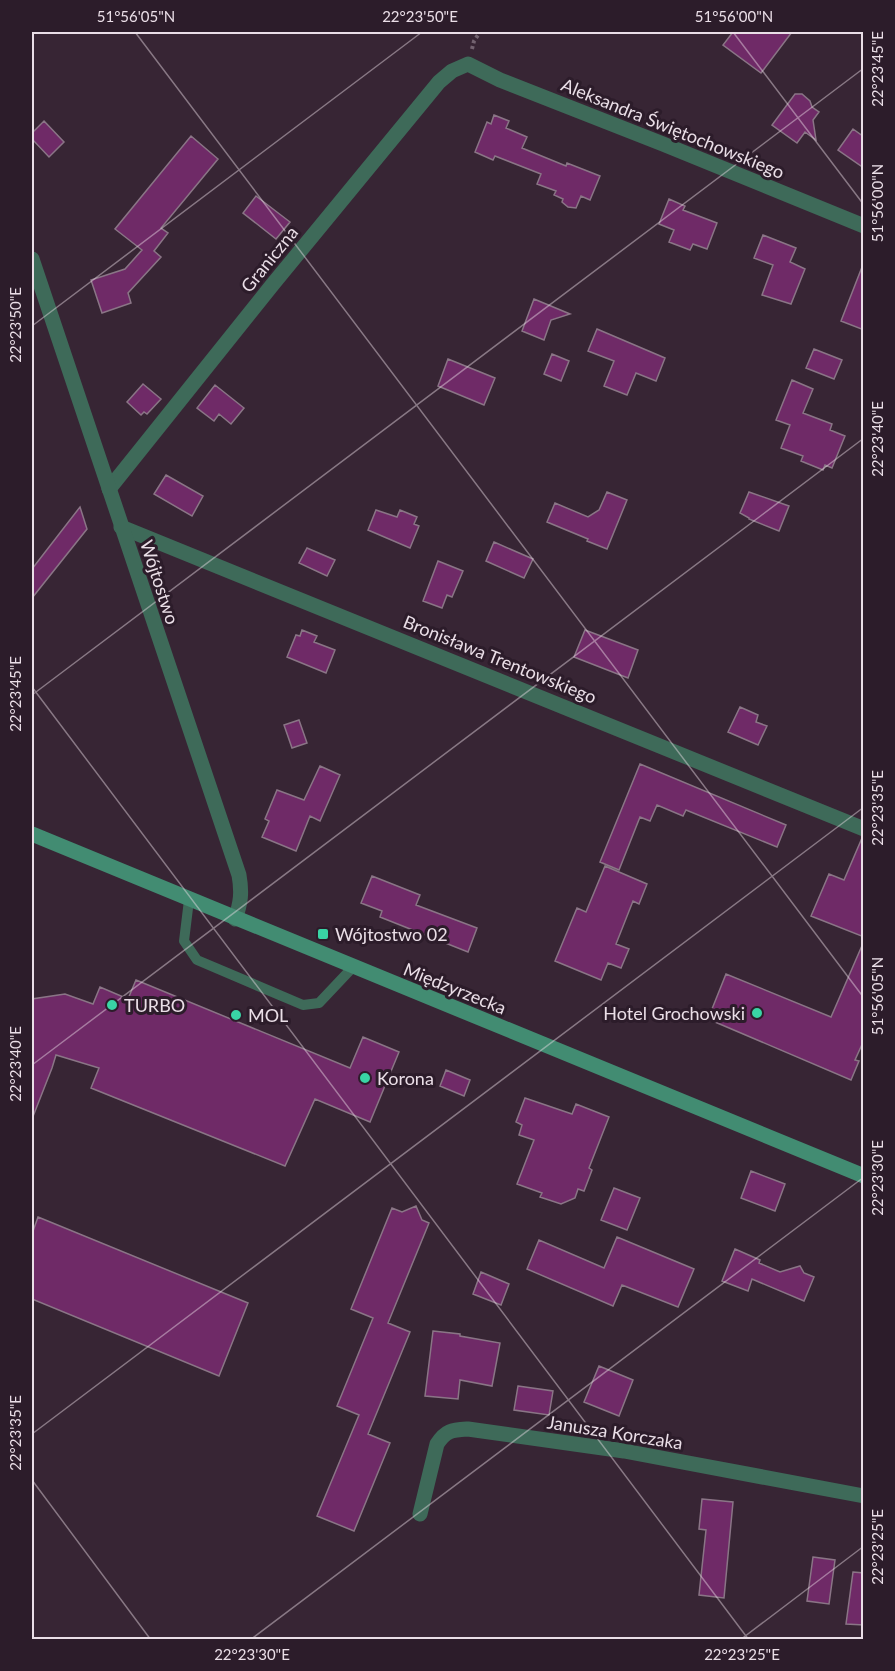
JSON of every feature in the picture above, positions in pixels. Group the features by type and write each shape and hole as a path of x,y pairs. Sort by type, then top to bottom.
{"main road":[{"name":"Międzyrzecka","path":"32,834 864,1176"}],"street":[{"name":"Aleksandra Świętochowskiego","path":"468,64 500,80 864,226"},
{"name":"Graniczna","path":"109,489 280,275 439,82 452,71 468,64"},
{"name":"Wójtostwo","path":"32,259 239,875 242,891 235,919"},
{"name":"Bronisława Trentowskiego","path":"121,526 864,829"},
{"name":"Janusza Korczaka","path":"420,1514 437,1444 443,1434 453,1430 468,1429 624,1451 864,1496"}],"lane":[{"path":"189,900 184,941 197,960 303,1005 319,1003 352,967"}],"building":[{"path":"733,32 792,32 761,73 723,45"},
{"path":"795,94 802,94 819,112 813,120 816,140 805,132 797,143 772,125"},
{"path":"494,115 509,121 506,128 527,137 522,148 566,166 567,163 600,176 590,200 581,196 576,208 568,207 562,202 563,199 554,195 556,191 537,184 541,174 495,156 493,160 475,152 487,122 491,124"},
{"path":"44,121 64,142 49,157 32,139 32,133"},
{"path":"853,129 864,137 864,168 838,150"},
{"path":"191,136 218,159 161,228 168,233 154,251 161,257 128,293 131,303 102,313 91,280 125,269 142,250 115,229"},
{"path":"256,196 290,222 276,239 243,213"},
{"path":"669,199 685,206 683,210 717,223 707,249 693,244 690,250 669,242 674,230 659,224"},
{"path":"763,235 796,248 790,262 805,269 791,304 762,295 773,265 754,258"},
{"path":"862,267 864,267 864,330 841,321"},
{"path":"534,299 570,314 551,320 544,340 522,331"},
{"path":"597,329 665,358 656,381 636,373 627,395 604,386 614,361 588,351"},
{"path":"814,349 842,360 834,379 806,368"},
{"path":"552,354 569,361 561,381 544,374"},
{"path":"448,359 495,378 484,405 438,386"},
{"path":"792,380 813,389 803,413 832,424 830,430 845,436 832,468 825,465 823,470 801,461 803,456 781,448 790,425 776,420"},
{"path":"143,384 161,399 147,414 144,412 141,415 127,402"},
{"path":"215,385 244,408 231,424 219,414 214,421 197,408"},
{"path":"166,475 203,496 192,516 154,494"},
{"path":"607,492 627,500 607,549 547,522 555,503 588,517 599,510"},
{"path":"749,492 789,506 779,531 740,513"},
{"path":"80,507 87,529 32,598 32,569"},
{"path":"376,510 397,517 400,510 417,517 414,524 419,526 410,548 368,530"},
{"path":"494,542 533,559 524,578 486,561"},
{"path":"307,548 335,560 327,576 299,563"},
{"path":"438,561 463,571 452,597 447,595 442,608 423,601"},
{"path":"302,630 317,636 314,642 335,650 326,673 287,657 296,635 300,636"},
{"path":"585,630 638,650 628,678 574,657"},
{"path":"740,707 758,715 756,722 767,726 758,745 728,732"},
{"path":"299,720 307,743 292,748 284,725"},
{"path":"640,764 786,825 777,847 686,810 683,816 657,805 650,821 640,817 619,870 600,862"},
{"path":"320,766 340,775 320,821 310,816 296,851 262,837 269,821 265,819 277,790 304,800"},
{"path":"862,838 864,838 864,937 811,916 829,874 844,880"},
{"path":"605,866 647,884 639,904 633,901 616,944 629,949 621,968 608,963 601,980 555,961 577,908 586,912"},
{"path":"372,876 420,895 416,905 477,928 468,952 380,917 382,911 361,903"},
{"path":"864,941 864,1040 855,1060 859,1061 851,1080 708,1019 726,974 831,1017"},
{"path":"136,980 350,1068 363,1037 399,1052 370,1122 315,1099 285,1166 91,1088 99,1068 56,1055 32,1119 32,999 65,994 93,1004 100,987 128,999"},
{"path":"446,1070 470,1080 464,1096 440,1086"},
{"path":"525,1098 572,1114 576,1104 609,1117 589,1168 592,1170 584,1191 578,1189 575,1198 561,1204 540,1197 542,1193 517,1184 534,1140 519,1135 522,1125 516,1122"},
{"path":"751,1171 785,1184 775,1211 741,1198"},
{"path":"614,1188 640,1198 627,1230 601,1220"},
{"path":"416,1206 422,1220 429,1223 388,1323 410,1332 368,1434 390,1443 354,1531 317,1516 359,1415 337,1406 373,1318 351,1309 392,1208 402,1212"},
{"path":"38,1217 248,1303 219,1376 32,1299 32,1234"},
{"path":"617,1237 694,1269 678,1307 622,1285 613,1306 527,1269 539,1240 604,1268"},
{"path":"735,1249 780,1272 800,1266 804,1273 814,1277 804,1301 752,1279 748,1291 722,1281"},
{"path":"481,1272 509,1284 501,1305 473,1294"},
{"path":"433,1331 460,1334 460,1336 500,1343 492,1386 460,1380 458,1399 425,1396"},
{"path":"599,1366 633,1380 619,1416 584,1402"},
{"path":"518,1386 553,1391 549,1415 514,1410"},
{"path":"702,1499 733,1502 724,1598 699,1595 706,1530 699,1529"},
{"path":"813,1557 835,1560 829,1604 807,1601"},
{"path":"853,1572 864,1573 864,1625 846,1624"}],"place":[{"name":"Wójtostwo 02","path":"323,934"},
{"name":"TURBO","path":"112,1005"},
{"name":"Hotel Grochowski","path":"757,1013"},
{"name":"MOL","path":"236,1015"},
{"name":"Korona","path":"365,1078"}]}
